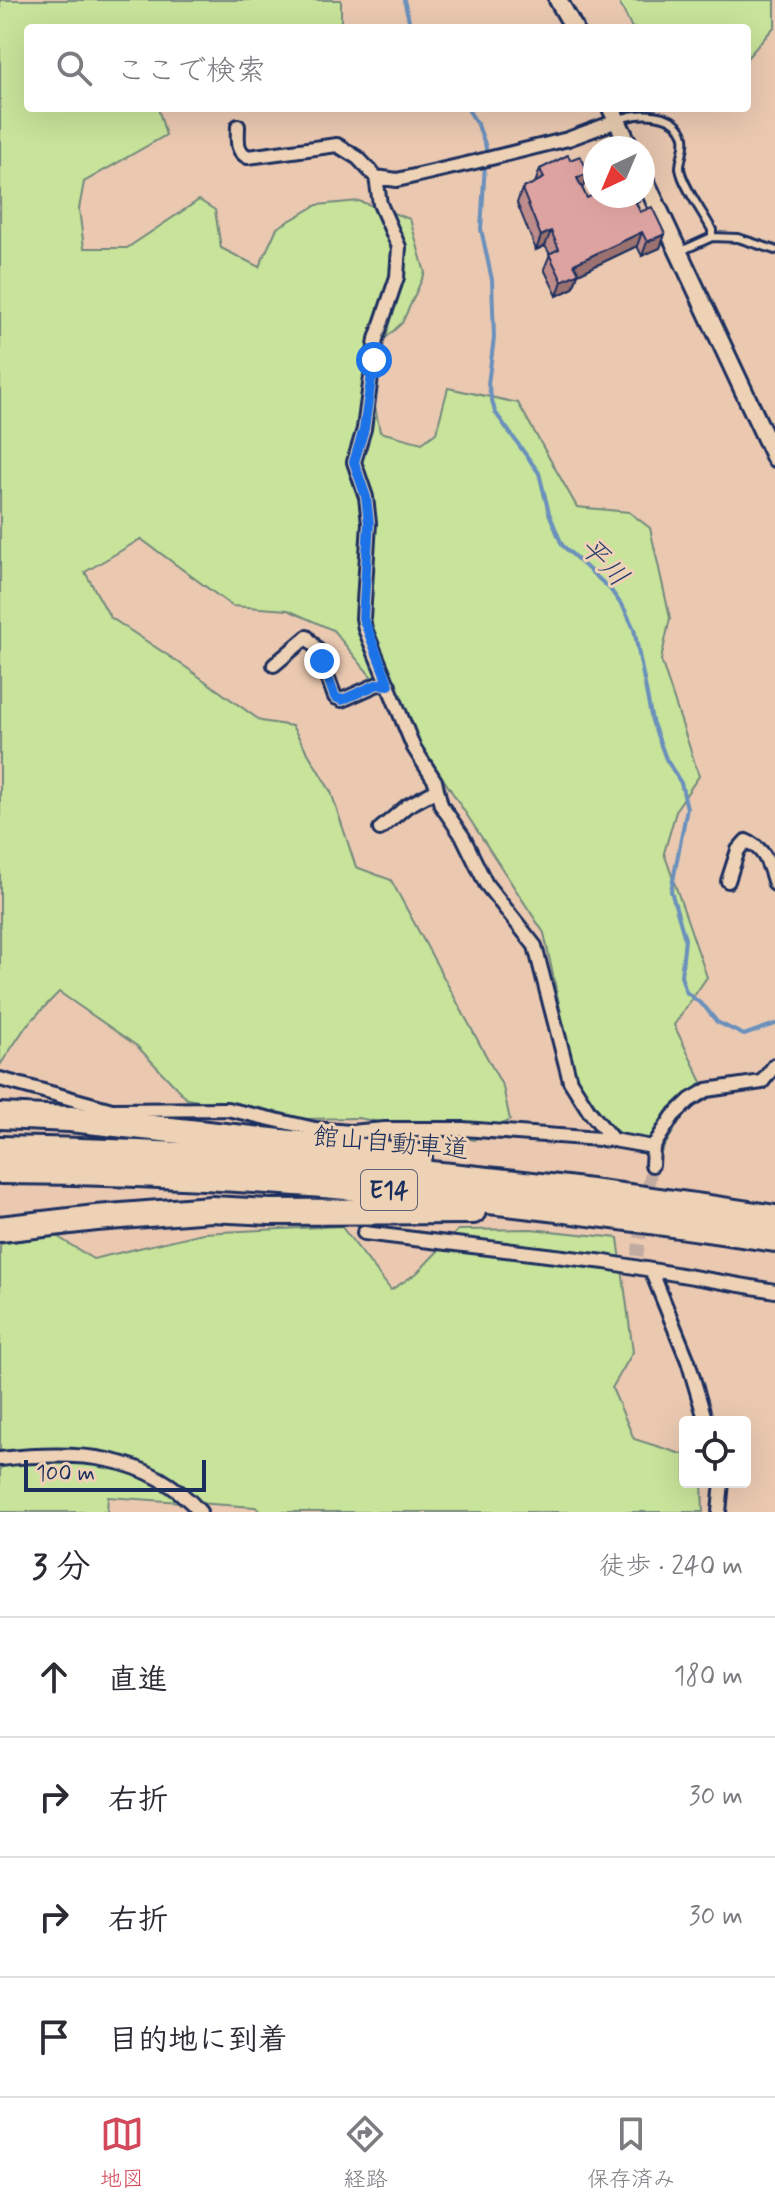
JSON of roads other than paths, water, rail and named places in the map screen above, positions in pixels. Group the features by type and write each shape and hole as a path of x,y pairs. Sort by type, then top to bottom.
{"highway":[{"path":"0,1116 70,1119 409,1154 573,1199"},
{"name":"館山自動車道","path":"0,1149 183,1154 452,1174 775,1239"},
{"name":"館山自動車道","path":"0,1171 182,1176 573,1199 774,1218"},
{"path":"0,1215 99,1208 286,1212 573,1199"},
{"path":"0,1229 211,1209"}],"street":[{"path":"558,0 572,24"},
{"path":"376,177 397,180 568,139 614,114 624,136"},
{"path":"238,126 237,146 241,154 248,157 337,145 358,158 376,177 380,204 399,247 397,277 376,339 364,429 354,462 366,497 369,523 363,618 414,748 435,781 441,805 463,837 486,884 535,946 570,1081 613,1140"},
{"path":"655,202 770,437 775,458"},
{"path":"274,665 307,637 317,649 335,697 342,700 378,684 389,685"},
{"path":"380,829 407,806 437,790"},
{"path":"728,881 738,850 746,841 756,845 766,857 775,884"},
{"path":"652,1165 653,1147 673,1116 690,1100 707,1090 762,1082 775,1065"},
{"path":"0,1079 112,1110 227,1109 315,1129 350,1132 463,1129 613,1140 653,1147"},
{"path":"364,1233 636,1262 651,1270 775,1291"},
{"path":"651,1270 688,1361 704,1416"},
{"path":"0,1459 51,1454 113,1461 158,1476 200,1512"},
{"path":"719,1512 721,1488"}],"lane":[{"path":"614,114 664,117 679,127 684,137 680,167 712,230 712,237"},
{"path":"678,252 712,237 738,238 775,250"}],"waterway":[{"name":"平川","path":"404,0 410,24"},
{"name":"平川","path":"470,112 486,147 481,229 492,280 494,338 488,384 495,412 539,473 549,513 562,545 610,589 634,629 652,721 666,759 681,783 687,808 671,891 685,939 681,976 686,992 705,1007 717,1022 744,1035 775,1024"}],"tunnel":[{"path":"637,1256 652,1165"}]}
